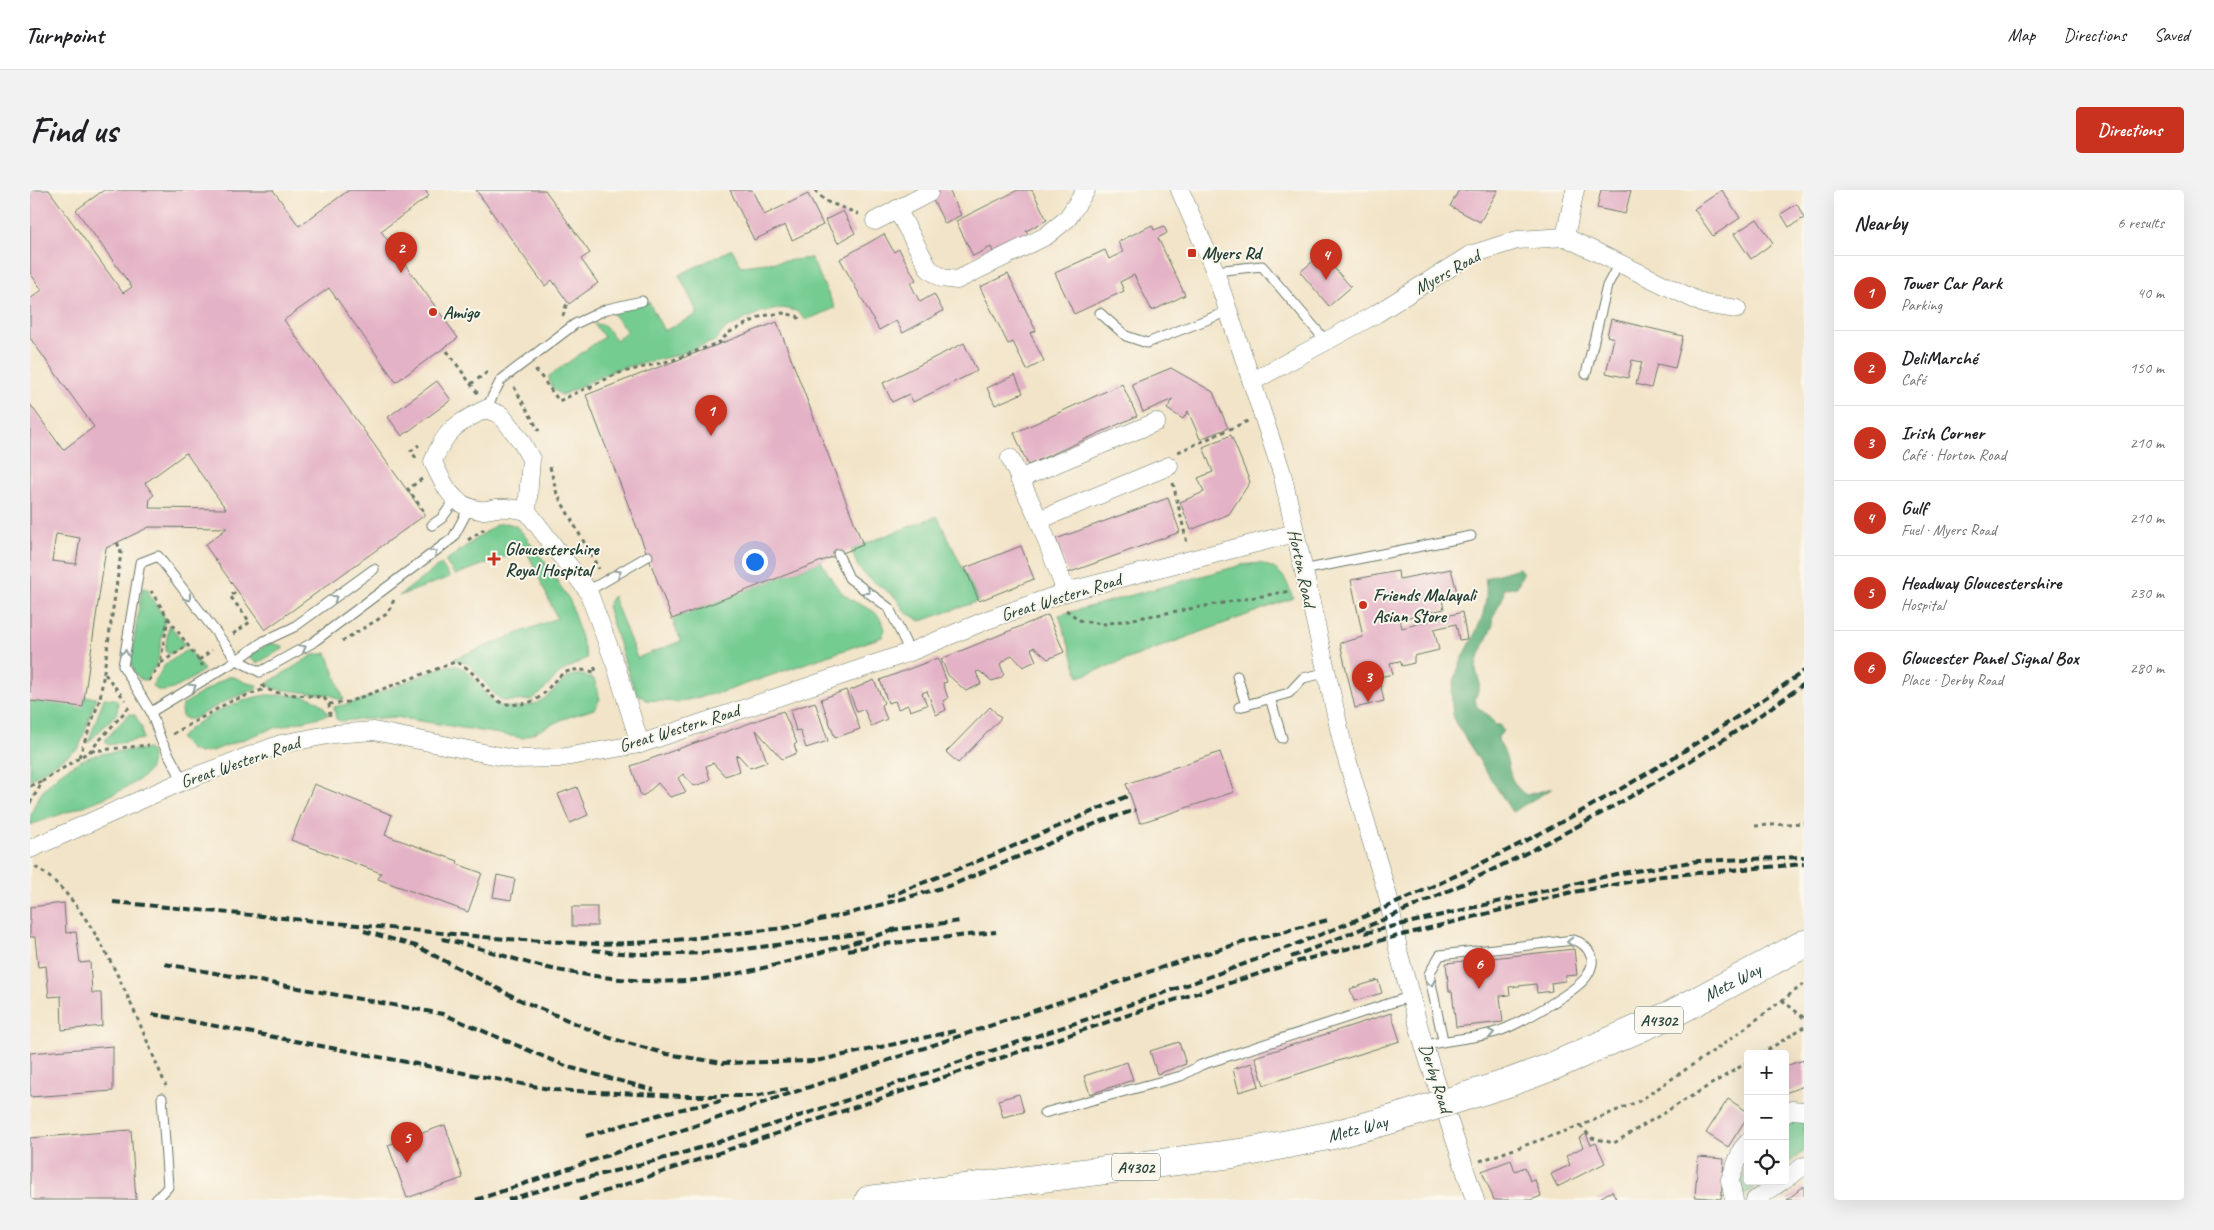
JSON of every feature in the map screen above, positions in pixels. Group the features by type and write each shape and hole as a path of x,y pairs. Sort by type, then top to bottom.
{"main road":[{"name":"Metz Way","path":"874,1200 1248,1152 1333,1135 1393,1119 1508,1083 1559,1064 1672,1014 1804,944"}],"street":[{"path":"898,209 929,269 942,278 957,280 1046,236 1067,219 1086,190"},
{"name":"Horton Road","path":"1180,190 1215,271 1253,380 1282,473 1325,673 1343,746 1388,896 1400,954"},
{"path":"1565,237 1575,190"},
{"path":"875,221 929,193"},
{"name":"Myers Road","path":"1253,380 1376,314 1470,255 1518,240 1565,237 1704,304 1737,309"},
{"path":"527,511 510,508 482,511 462,504 443,484 433,462 438,448 449,431 462,421 486,409 501,415 521,441 530,459 527,511 588,591 616,666 640,744"},
{"path":"1019,478 1156,422"},
{"path":"1010,458 1039,520 1060,595"},
{"path":"1039,520 1169,466"},
{"name":"Great Western Road","path":"30,849 183,781 281,744 333,734 374,731 514,759 560,758 640,744 910,652 987,620 1060,595 1295,534"},
{"name":"Derby Road","path":"1400,954 1424,1046 1475,1200"},
{"path":"1789,1112 1792,1110 1804,1111"},
{"path":"1734,1200 1730,1180 1744,1147"},
{"path":"1789,1176 1804,1166"},
{"path":"1755,1200 1776,1185"}],"lane":[{"path":"1586,374 1607,286 1619,263"},
{"path":"1215,271 1262,266 1326,341"},
{"path":"486,409 501,380 575,324 607,309 642,302"},
{"path":"1100,314 1126,336 1148,343 1229,311"},
{"path":"432,525 462,504"},
{"path":"183,781 161,740 151,712 123,666 140,563 158,556 222,643 237,660 260,672 312,643 453,538 462,504"},
{"path":"1303,570 1471,536"},
{"path":"838,554 849,578 889,608 910,652"},
{"path":"588,591 648,556"},
{"path":"151,712 237,660 264,641 294,627 374,568"},
{"path":"1237,676 1242,706 1289,693 1303,678 1325,673"},
{"path":"1270,698 1282,738"},
{"path":"1424,1046 1443,1040 1494,1033 1506,1029 1540,1010 1587,976 1592,959 1590,952 1580,942 1574,940 1440,955 1433,964 1429,974 1443,1040"},
{"path":"1044,1113 1181,1076 1201,1065 1412,996"},
{"path":"156,1200 168,1187 162,1098"}],"path":[{"path":"815,190 824,202 875,221"},
{"path":"529,377 537,371 559,401 619,373 673,360 720,342 728,333 762,316 782,313 797,316 800,320"},
{"path":"521,382 513,388 543,438"},
{"path":"589,386 594,392"},
{"path":"1192,560 1168,456 1264,414"},
{"path":"550,466 557,494 606,581"},
{"path":"465,543 489,526"},
{"path":"79,758 100,699 105,673 121,553 117,542"},
{"path":"117,582 149,587 154,599 168,618 160,664 148,683 125,700"},
{"path":"1060,595 1071,616 1094,624 1105,624 1286,590 1298,593 1310,605"},
{"path":"222,643 250,622 230,596 238,591"},
{"path":"340,642 387,614 395,598"},
{"path":"160,664 188,645"},
{"path":"329,704 348,702 455,662 465,664 496,700 506,704 532,702 544,695 562,675 570,670 596,672 593,664"},
{"path":"30,786 43,781 90,751 130,705 105,673"},
{"path":"261,683 268,679"},
{"path":"90,751 150,745 231,702 265,689"},
{"path":"30,803 43,781"},
{"path":"1755,826 1804,823"},
{"path":"30,864 47,874 77,906 114,967 167,1089"},
{"path":"1465,1166 1580,1126 1639,1101 1726,1043 1804,984"},
{"path":"1782,1000 1804,1018"},
{"path":"1767,1050 1804,1027"},
{"path":"1580,1126 1592,1138 1614,1143 1744,1064"}],"green space":[{"path":"732,249 741,266 811,258 835,308 806,320 796,311 783,308 761,312 725,329 715,341 678,355 617,369 562,395 554,390 549,376 604,337 594,324 604,325 616,340 627,331 611,312 649,302 664,331 698,314 679,275"},
{"path":"937,516 979,601 921,621 905,612 896,598 865,575 858,567 851,549"},
{"path":"507,523 516,526 521,531 545,562 570,601 587,658 561,672 540,694 530,700 504,701 495,695 469,664 453,659 557,618 526,549 455,575 445,561 497,524"},
{"path":"821,561 844,595 875,612 885,629 882,637 726,691 678,702 646,700 637,694 607,606 613,596 637,658 681,641 672,619"},
{"path":"1260,563 1274,568 1282,575 1293,598 1079,677 1059,615 1242,565"},
{"path":"441,564 450,577 399,596"},
{"path":"1519,568 1523,573 1517,587 1504,588 1503,597 1492,619 1493,625 1477,661 1476,670 1480,684 1475,700 1477,707 1491,718 1496,726 1499,724 1503,731 1498,737 1499,741 1510,775 1520,790 1526,795 1553,788 1512,812 1455,722 1452,701 1459,665 1482,616 1486,598 1485,578"},
{"path":"142,588 148,589 150,596 165,618 156,665 146,680 137,676 131,660"},
{"path":"169,624 185,645 170,654 165,651"},
{"path":"270,643 283,646 283,649 257,663 248,657"},
{"path":"188,649 204,670 171,690 157,690 152,686 165,665"},
{"path":"327,653 344,700 337,699 331,695 274,689 266,684 313,655"},
{"path":"454,665 463,668 470,674 487,695 500,705 509,707 529,706 542,700 567,678 578,675 594,679 600,699 594,709 563,719 523,738 396,717 340,721 336,719 334,707 356,702 443,667"},
{"path":"227,677 234,677 257,685 257,689 230,699 193,719 187,719 182,716 181,710 184,704"},
{"path":"267,695 294,695 311,698 318,701 324,707 328,715 271,729 212,751 199,753 190,749 180,739 195,724 207,717 245,700"},
{"path":"84,696 96,698 79,748 30,780 30,701"},
{"path":"104,698 115,699 118,702 117,713 88,743"},
{"path":"129,714 135,715 142,728 143,739 108,745 105,740"},
{"path":"147,749 151,752 152,762 144,776 120,791 30,825 36,802 51,782 71,766 99,754"},
{"path":"1794,1121 1804,1122 1804,1151 1789,1163 1789,1140 1789,1124"},
{"path":"1744,1174 1744,1185 1758,1185 1744,1195 1741,1181"}],"building":[{"path":"30,190 49,190 123,293 132,287 76,210 104,190 273,190 299,226 349,190 425,190 429,196 381,231 458,338 396,382 329,288 284,320 425,515 265,630 205,545 227,528 149,527 106,548 83,707 30,701 30,404 63,450 94,427 30,338 30,299 42,290 30,273","holes":["186,453 226,509 149,508 150,498 154,495 145,483","56,534 80,538 76,564 52,561"]},
{"path":"476,190 545,190 590,253 581,259 598,283 569,304 552,280 545,286"},
{"path":"730,190 752,190 764,215 808,194 823,225 792,240 785,225 754,240"},
{"path":"928,190 949,190 961,215 945,224"},
{"path":"1018,190 1032,190 1047,220 1026,231 1028,235 993,252 991,247 973,256 956,221"},
{"path":"1459,190 1498,190 1480,222 1450,206"},
{"path":"1601,190 1631,190 1625,214 1597,208"},
{"path":"1722,190 1740,218 1713,236 1694,209"},
{"path":"1797,204 1804,218 1789,227 1781,214"},
{"path":"843,211 855,233 838,243 825,220"},
{"path":"1757,219 1773,243 1751,259 1734,234"},
{"path":"1152,225 1154,230 1164,226 1167,233 1158,238 1185,295 1152,311 1134,275 1120,282 1124,291 1074,314 1055,273 1105,250 1109,259 1123,252 1118,242"},
{"path":"884,234 894,252 899,249 916,280 910,283 920,302 934,294 943,311 903,333 896,321 879,330 840,259"},
{"path":"1322,254 1351,287 1329,306 1300,272"},
{"path":"1008,274 1036,331 1030,333 1044,361 1027,370 1013,342 1008,344 980,287"},
{"path":"1611,319 1683,336 1675,368 1657,364 1651,388 1636,384 1642,362 1632,360 1628,378 1606,373 1614,338 1607,336"},
{"path":"777,322 863,545 672,619 586,395"},
{"path":"964,343 977,371 913,402 909,394 892,402 883,383"},
{"path":"1171,368 1213,392 1228,428 1200,439 1188,411 1183,419 1167,409 1173,399 1143,412 1132,384"},
{"path":"1015,375 1023,393 995,405 987,388"},
{"path":"437,381 451,400 402,436 388,417"},
{"path":"1122,384 1137,416 1028,465 1014,433"},
{"path":"1231,435 1250,482 1229,514 1191,530 1180,502 1204,492 1198,478 1213,472 1203,447"},
{"path":"1168,498 1180,532 1068,573 1056,539"},
{"path":"1021,546 1034,579 979,601 965,568"},
{"path":"1451,569 1458,596 1442,599 1444,609 1400,619 1402,628 1462,612 1467,639 1459,640 1456,624 1434,629 1439,650 1414,656 1414,663 1402,666 1400,661 1390,663 1393,674 1379,677 1384,701 1355,708 1340,643 1363,637 1351,580 1398,571 1399,579"},
{"path":"1048,615 1064,652 1048,659 1034,647 1031,649 1036,661 1023,667 1012,655 1000,664 1004,674 1001,678 992,681 979,671 976,672 981,684 966,691 948,675 941,659"},
{"path":"938,658 947,682 943,683 948,698 943,701 946,710 936,715 927,691 922,693 927,705 910,711 908,705 898,709 895,701 888,703 880,680"},
{"path":"874,680 884,703 881,705 887,719 871,726 864,709 857,712 849,691"},
{"path":"846,690 860,729 835,738 821,699"},
{"path":"815,702 828,741 806,748 800,730 796,731 790,710"},
{"path":"990,707 1001,718 958,763 946,752"},
{"path":"783,711 797,743 794,745 797,753 782,759 756,730 767,762 750,768 738,755 736,757 740,771 725,776 713,763 706,766 710,779 707,782 694,786 683,774 678,778 686,792 670,797 658,783 646,794 642,796 640,793 631,766"},
{"path":"1220,752 1234,792 1140,823 1126,784"},
{"path":"314,784 392,815 385,835 458,861 457,864 482,873 468,912 378,879 381,873 291,840"},
{"path":"577,787 588,815 570,823 558,794"},
{"path":"497,875 515,879 511,900 493,897"},
{"path":"64,903 66,933 76,932 80,963 90,962 92,993 101,993 102,1026 62,1030 61,996 49,997 46,966 38,967 35,937 30,937 30,907"},
{"path":"572,907 597,907 597,926 572,926"},
{"path":"1574,949 1577,975 1565,976 1565,981 1551,983 1552,991 1537,993 1536,984 1509,987 1510,995 1500,996 1503,1022 1456,1027 1452,991 1449,991 1446,963"},
{"path":"1378,980 1382,993 1354,1001 1350,989"},
{"path":"1391,1013 1400,1041 1264,1085 1255,1057"},
{"path":"1179,1042 1186,1064 1157,1074 1150,1051"},
{"path":"113,1046 113,1091 30,1097 30,1053"},
{"path":"1804,1060 1804,1086 1789,1092 1789,1065"},
{"path":"1127,1062 1133,1080 1090,1094 1084,1076"},
{"path":"1252,1063 1259,1086 1239,1092 1233,1069"},
{"path":"1019,1094 1024,1112 1003,1117 998,1100"},
{"path":"1728,1099 1744,1109 1744,1122 1728,1147 1706,1133"},
{"path":"445,1125 463,1178 407,1198 388,1145"},
{"path":"131,1130 136,1200 30,1200 30,1138"},
{"path":"1586,1134 1591,1145 1596,1143 1605,1163 1557,1187 1551,1174 1570,1165 1566,1156 1583,1147 1579,1138"},
{"path":"1698,1157 1724,1159 1721,1199 1695,1197"},
{"path":"1511,1160 1515,1171 1525,1167 1530,1181 1535,1180 1541,1196 1531,1200 1494,1200 1482,1171"},
{"path":"1804,1186 1804,1200 1787,1200"},
{"path":"1612,1191 1617,1200 1596,1200"}],"railway":[{"path":"508,1200 735,1137 1166,992 1342,926 1457,875 1591,806 1721,728 1804,671"},
{"path":"1291,957 1425,901 1556,837 1621,802 1683,765 1745,726 1804,684"},
{"path":"887,897 993,855 1130,795"},
{"path":"113,902 506,939 598,944 658,942 784,928 851,913 952,885 1099,822 1135,810"},
{"path":"1365,933 1616,874 1698,861 1804,857"},
{"path":"579,1200 1146,1009 1303,960 1568,893 1662,876 1804,864"},
{"path":"476,1200 1172,964 1237,944 1328,920"},
{"path":"891,930 960,921"},
{"path":"442,939 558,970 619,979 682,981 722,976 773,966 898,929"},
{"path":"364,931 416,946 520,1000 610,1038 667,1054 723,1063 816,1061 955,1031"},
{"path":"848,950 875,945 996,932"},
{"path":"593,950 627,953 695,953 764,947 866,933"},
{"path":"165,964 443,1014 568,1067 654,1090"},
{"path":"152,1014 554,1090 681,1096 755,1096 792,1088"},
{"path":"586,1136 668,1112 721,1101"}],"place":[{"name":"Myers Rd","path":"1192,253"},
{"name":"DeliMarché","path":"401,273"},
{"name":"Gulf","path":"1326,280"},
{"name":"Amigo","path":"433,312"},
{"name":"Tower Car Park","path":"711,436"},
{"name":"Gloucestershire Royal Hospital","path":"494,559"},
{"name":"Friends Malayali Asian Store","path":"1363,605"},
{"name":"Irish Corner","path":"1368,702"},
{"name":"Gloucester Panel Signal Box","path":"1479,989"},
{"name":"Headway Gloucestershire","path":"407,1163"}]}
